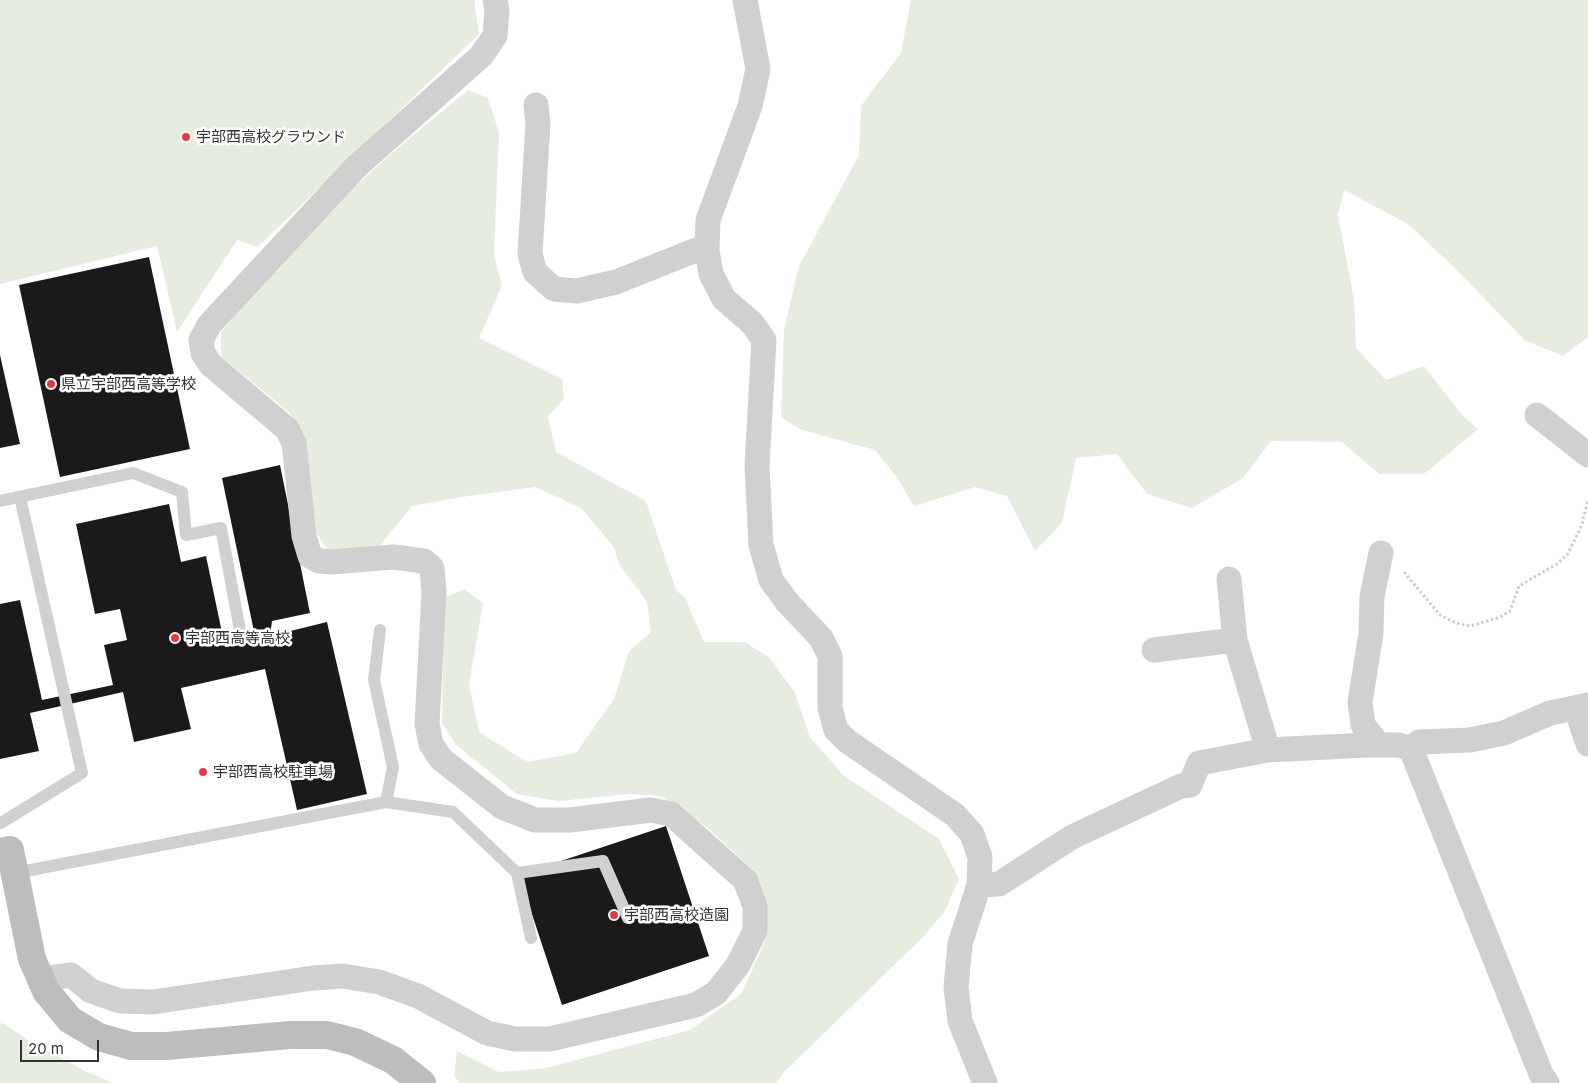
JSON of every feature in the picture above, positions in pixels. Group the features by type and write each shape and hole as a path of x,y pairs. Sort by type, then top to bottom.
{"street":[{"path":"41,979 71,975 91,991 120,1001 154,1002 313,978 343,976 379,982 418,996 487,1033 514,1039 550,1039 696,1005 716,993 738,965 755,931 756,906 745,880 671,814 651,810 570,820 535,820 502,807 441,759 431,744 427,724 434,592 432,568 424,561 394,557 332,562 320,561 310,556 304,536 294,443 287,429 211,365 203,353 201,340 208,325 356,166 482,56 495,36 498,11 496,0"},
{"path":"745,0 758,68 750,106 708,220 707,250 711,274 724,299 752,323 764,340 757,466 761,545 771,580 787,602 821,638 830,656 830,708 836,730 846,740 955,814 972,834 980,858 979,885 960,944 956,987 960,1021 985,1083"},
{"path":"536,105 538,124 530,254 535,272 554,289 577,291 616,282 696,250 707,250"},
{"path":"1537,415 1588,455"},
{"path":"1379,745 1363,725 1360,702 1371,633 1372,596 1381,553"},
{"path":"1229,579 1235,640 1268,750"},
{"path":"1154,650 1235,640"},
{"path":"1411,749 1419,742 1470,740 1504,732 1550,713 1582,707 1588,744"},
{"path":"979,885 999,884 1072,837 1181,786 1190,785 1199,763 1268,750 1400,745 1411,749 1541,1074 1547,1083"},
{"path":"5,842 32,959 46,991 70,1020 99,1037 131,1046 167,1046 290,1035 327,1035 355,1042 393,1060 422,1083"}],"lane":[{"path":"0,501 133,473 182,492 186,535 221,528 242,636"},
{"path":"5,842 82,773 20,497"},
{"path":"380,630 374,680 393,767 386,802"},
{"path":"5,842 386,802 453,812 517,873 531,938"},
{"path":"517,873 603,861 628,918"}],"path":[{"path":"1381,553 1393,560 1440,615 1456,623 1470,626 1498,618 1510,610 1518,586 1557,564 1567,555 1582,525 1588,499"}],"shaded area":[{"name":"宇部西高校グラウンド","path":"0,0 474,0 479,34 258,247 237,240 177,332 157,246 0,284"},
{"path":"911,0 1588,0 1588,337 1563,356 1524,340 1464,277 1408,224 1344,190 1338,215 1354,299 1356,348 1386,380 1424,366 1461,414 1478,429 1424,474 1379,474 1342,442 1271,441 1243,478 1192,508 1147,494 1117,454 1076,458 1062,523 1035,551 1007,496 975,487 914,506 896,476 875,450 799,429 781,417 784,329 799,266 859,155 861,106 901,53"},
{"path":"468,90 488,98 499,133 494,255 502,286 479,338 562,379 564,399 548,416 556,452 646,501 676,590 685,598 704,642 744,642 769,657 795,693 810,737 843,775 939,839 959,879 945,911 923,937 782,1074 777,1083 460,1083 454,1076 457,1051 499,1072 546,1068 690,1030 742,993 765,941 753,870 709,829 661,796 630,794 558,801 517,794 456,745 442,723 444,598 464,589 483,603 469,684 479,732 527,762 576,753 614,699 629,651 651,632 647,602 619,564 614,547 581,508 535,487 468,496 412,506 378,548 327,550 312,525 301,446 290,413 221,357 221,332 309,228 392,153"},
{"path":"3,1023 28,1040 83,1070 113,1083 0,1083 0,1024"}],"building":[{"path":"149,257 190,449 60,477 19,285"},
{"path":"0,355 20,444 0,448"},
{"name":"宇部西高等高校","path":"280,465 310,613 272,621 270,636 327,622 367,794 297,810 265,669 181,688 191,729 134,742 123,692 30,713 39,751 0,759 0,604 20,600 42,700 113,685 104,645 127,640 120,609 95,614 76,524 169,504 181,562 206,556 225,647 256,641 222,478"},
{"name":"宇部西高校造園","path":"666,826 709,956 562,1005 519,875"}],"place":[{"name":"宇部西高校グラウンド","path":"186,137"},
{"name":"県立宇部西高等学校","path":"51,384"},
{"name":"宇部西高等高校","path":"175,638"},
{"name":"宇部西高校駐車場","path":"203,772"},
{"name":"宇部西高校造園","path":"614,915"}]}
